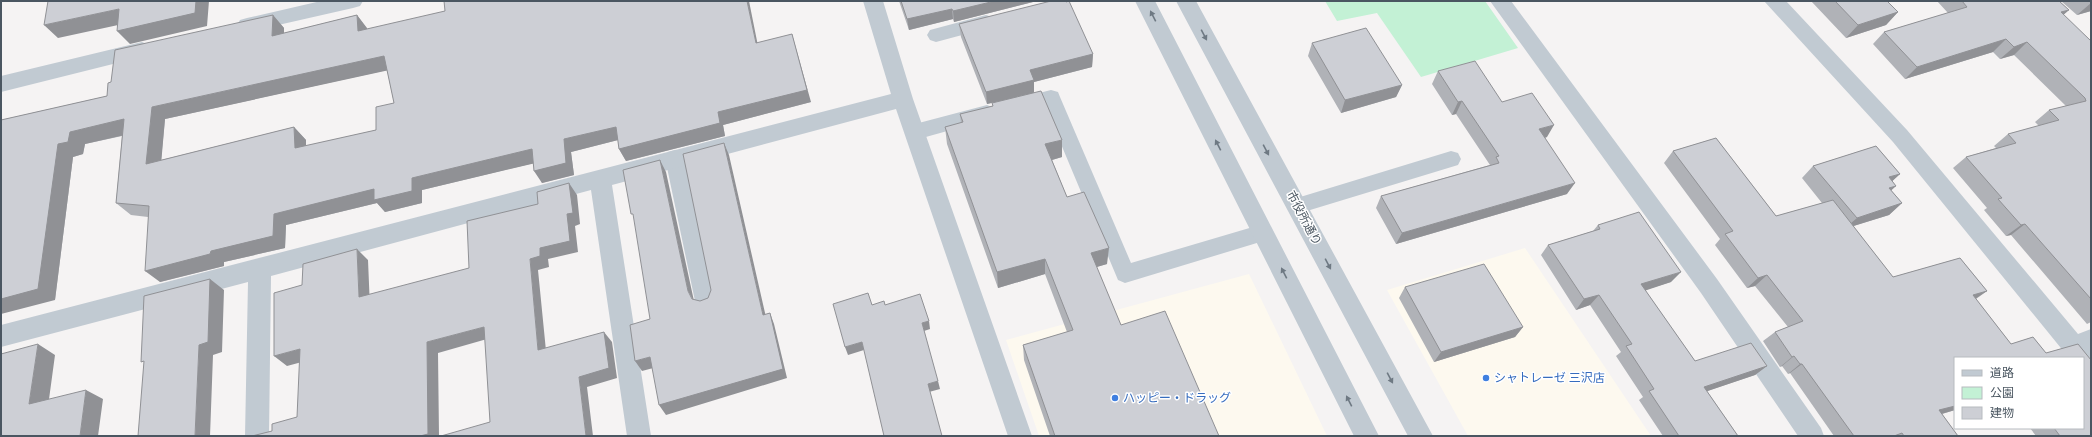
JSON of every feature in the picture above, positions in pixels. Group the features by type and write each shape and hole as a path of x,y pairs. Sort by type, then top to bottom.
{"street":[{"path":"226,30 287,8 353,1"},
{"path":"873,1 903,99 1020,436"},
{"path":"1145,1 1367,436"},
{"name":"市役所通り","path":"1186,1 1421,436"},
{"path":"1500,1 1709,286 1812,436"},
{"path":"1774,1 1900,136 2083,343 2091,367"},
{"path":"1,84 164,45"},
{"path":"1,336 903,99"},
{"path":"600,178 639,436"},
{"path":"257,436 260,269"}],"lane":[{"path":"936,35 1002,18"},
{"path":"915,132 1051,97 1125,274 1263,233"},
{"path":"675,158 705,300"},
{"path":"1297,206 1451,159"}],"shaded area":[{"path":"1525,248 1651,436 1468,436 1387,290"},
{"path":"1249,274 1327,436 1039,436 1006,340"}],"green space":[{"path":"1325,1 1485,1 1518,48 1421,77 1377,13 1337,21"}],"building":[{"path":"48,1 196,1 195,13 117,31 119,9 44,25"},
{"path":"444,1 747,1 756,43 792,34 807,90 718,112 720,123 619,149 616,127 564,139 566,163 534,171 532,149 412,178 412,191 374,200 374,189 274,214 273,236 211,251 210,254 145,271 149,206 116,203 124,119 70,132 68,142 58,144 38,289 1,299 1,120 107,96 108,83 111,82 115,50 273,15 272,36 357,15 358,31 445,11","holes":["384,56 394,103 376,107 376,130 295,148 294,127 146,164 152,107"]},
{"path":"901,1 995,1 953,11 952,9 907,19"},
{"path":"1051,1 1069,1 1093,54 1030,70 1034,80 986,92 959,24"},
{"path":"1835,1 1887,1 1898,12 1858,25"},
{"path":"1962,1 2059,1 2069,10 2061,12 2091,41 2091,299 2025,224 2021,225 1998,199 2002,198 1966,157 2016,143 2008,134 2059,120 2049,110 2086,101 2085,98 2027,42 2014,47 2006,39 1917,67 1884,32 1967,7"},
{"path":"1366,28 1402,85 1345,100 1312,43"},
{"path":"1475,61 1502,102 1532,93 1554,125 1539,129 1575,183 1402,233 1381,196 1499,163 1496,157 1499,156 1462,101 1458,102 1438,71"},
{"path":"1041,91 1062,140 1045,144 1067,197 1084,192 1109,248 1091,253 1121,325 1165,311 1219,436 1055,436 1023,345 1073,330 1045,259 997,272 945,127 963,122 960,114 993,106 992,103"},
{"path":"1716,138 1776,216 1833,200 1893,277 1960,258 1987,291 1973,295 2011,344 2033,337 2046,353 2078,344 2091,360 2091,436 2060,436 2055,429 2084,429 2084,357 1954,357 1954,406 1939,410 1958,436 1904,436 1902,433 1894,436 1854,436 1802,364 1800,364 1794,356 1792,357 1775,332 1803,321 1767,275 1758,278 1725,234 1733,231 1673,151"},
{"path":"724,143 763,315 770,313 783,369 659,405 650,357 635,361 630,325 650,319 633,214 631,214 623,170 660,160 688,291 692,299 700,301 708,298 711,290 683,154"},
{"path":"1876,146 1900,174 1889,177 1896,186 1889,188 1902,203 1857,218 1813,166"},
{"path":"569,183 573,213 567,214 570,241 540,248 540,256 530,259 538,350 604,332 609,368 579,377 586,436 441,436 490,422 484,327 427,342 428,434 420,436 252,436 272,431 272,424 297,417 300,349 274,356 274,293 302,285 303,264 357,249 359,297 469,268 467,221 538,204 537,192"},
{"path":"1639,212 1681,272 1641,284 1695,361 1751,343 1767,366 1704,387 1738,436 1679,436 1649,391 1654,389 1626,346 1632,344 1599,295 1584,299 1548,245 1600,229 1598,225"},
{"path":"1484,264 1523,327 1441,352 1405,287"},
{"path":"210,279 208,342 199,345 195,436 138,436 144,361 141,362 144,296"},
{"path":"868,293 872,305 884,301 885,305 920,294 929,321 922,323 938,381 928,384 942,436 884,436 862,342 845,347 833,304"},
{"path":"38,344 29,404 86,390 80,436 1,436 1,354"}],"place":[{"name":"シャトレーゼ 三沢店","path":"1486,378"},
{"name":"ハッピー・ドラッグ","path":"1115,398"}]}
